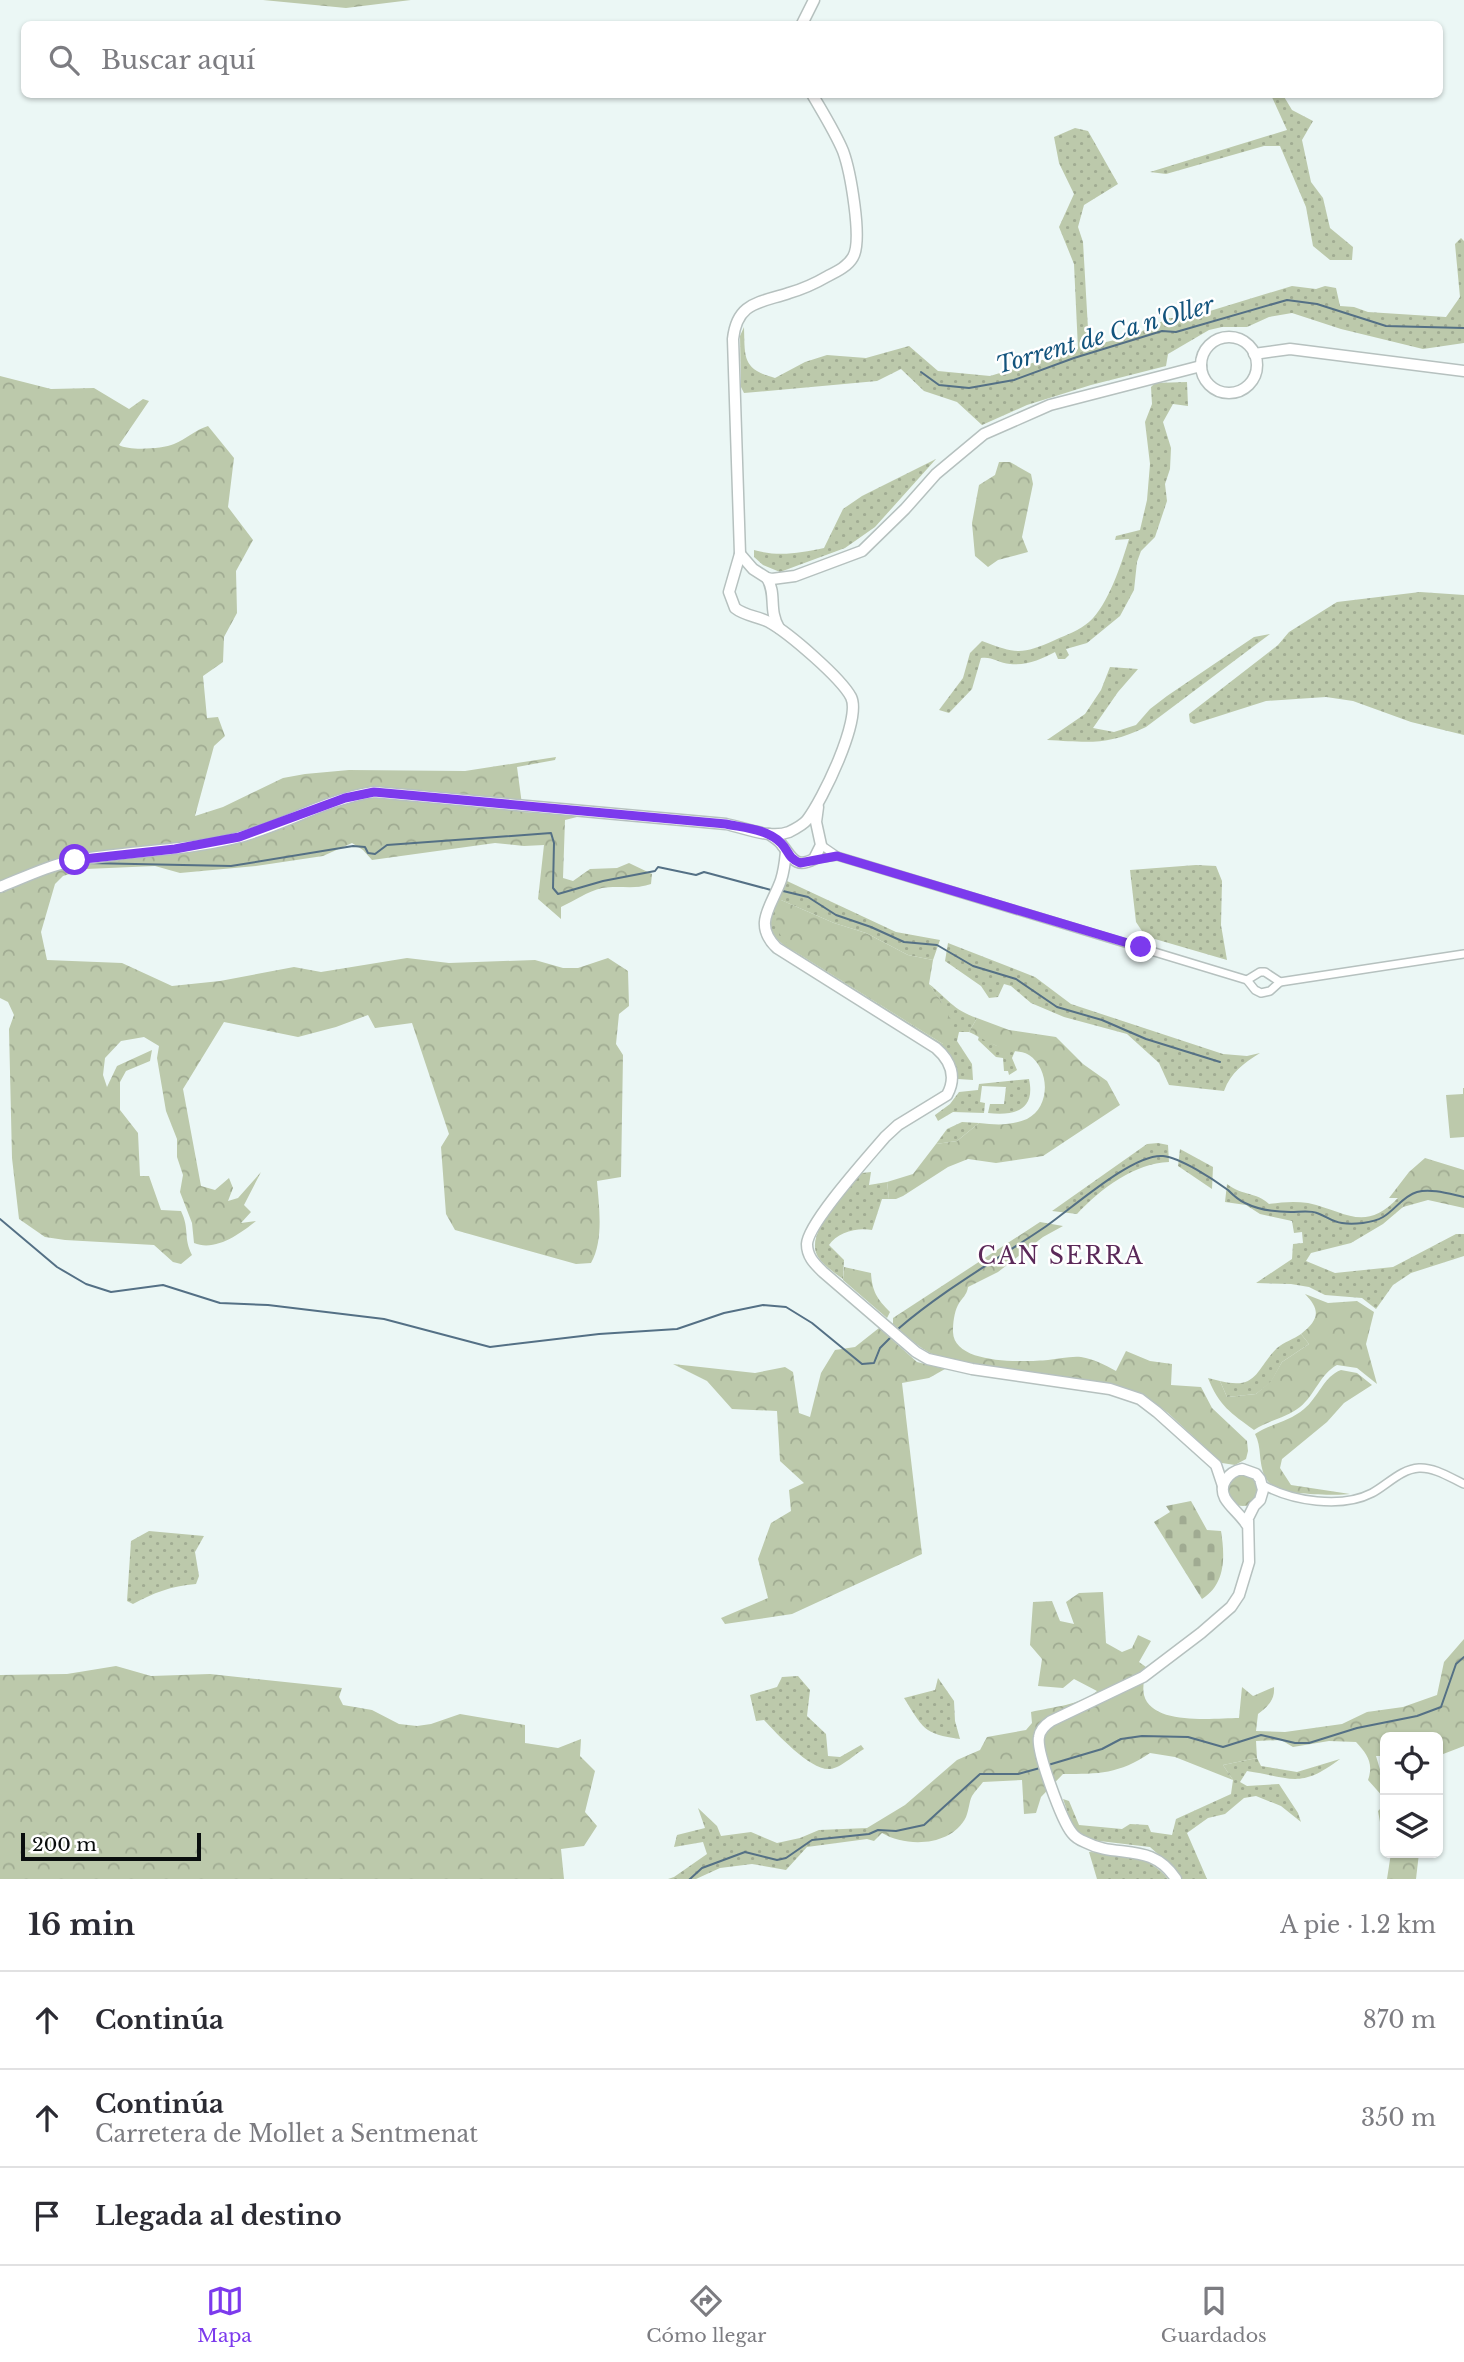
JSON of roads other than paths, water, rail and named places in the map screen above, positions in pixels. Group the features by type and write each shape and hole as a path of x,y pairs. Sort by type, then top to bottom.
{"main road":[{"path":"804,21 814,0"},
{"path":"0,887 75,860 175,849 239,837 345,798 374,792 717,823 768,834 789,832 806,820 818,803 849,733 853,703 839,681 779,629 754,615 742,613 732,603 729,592 740,554 733,340 737,321 754,303 799,290 837,271 851,261 857,247 854,210 843,152 814,98"},
{"path":"1224,337 1244,341 1254,354 1256,365 1251,382 1244,389 1233,393 1215,389 1202,375 1201,366 1208,346 1224,337"},
{"path":"1254,354 1290,349 1464,372"},
{"path":"734,582 744,573 795,576 862,551 936,474 984,434 1050,405 1201,366"},
{"path":"740,554 748,565 762,576 772,598 773,615 779,629"},
{"path":"754,615 763,612 772,598 795,576"},
{"path":"781,882 800,863 814,859 821,845 817,833 818,803"},
{"path":"799,826 817,833"},
{"path":"789,832 781,882 765,920 766,932 773,944 936,1048 948,1060 952,1072 951,1087 947,1095 898,1125 885,1137 815,1223 808,1236 807,1247 814,1263 924,1358 972,1369 1129,1394 1149,1405 1216,1465 1236,1471 1251,1471 1263,1485 1247,1525 1249,1555 1246,1575 1239,1595 1226,1613 1143,1677 1051,1721 1041,1730 1039,1737 1040,1756 1071,1832 1091,1845 1148,1855 1163,1865 1176,1879"},
{"path":"768,834 800,863"},
{"path":"1216,1465 1225,1498 1247,1525"},
{"path":"1223,1486 1228,1476 1236,1471"},
{"path":"1234,1507 1244,1509 1257,1503"}],"street":[{"path":"821,845 837,856 1251,980"},
{"path":"814,859 837,856"},
{"path":"1251,980 1255,990 1266,993 1275,982 1464,954"},
{"path":"1251,980 1260,972 1270,974 1275,982"},
{"path":"1263,1485 1282,1494 1340,1501 1371,1494 1406,1471 1419,1468 1429,1469 1464,1484"},
{"path":"1257,1503 1282,1494"}],"waterway":[{"name":"Torrent de Ca n'Oller","path":"921,372 939,385 969,388 1014,380 1162,331 1176,332 1287,300 1317,304 1386,326 1464,328"},
{"path":"87,863 231,866 353,846 365,847 368,853 375,854 387,845 551,833 554,843 553,888 558,894 603,881 655,871 658,867 696,875 704,872 771,890"},
{"path":"783,891 808,897 836,915 904,942 937,945 973,966 1016,979 1057,1007 1220,1062"},
{"path":"898,1329 932,1302 1042,1229 1118,1173 1150,1158 1163,1156 1188,1165 1222,1185 1240,1200 1256,1207 1279,1212 1314,1212 1342,1223 1363,1223 1379,1219 1417,1192 1434,1191 1464,1197"},
{"path":"0,1219 57,1267 86,1284 111,1292 163,1285 220,1303 268,1305 384,1319 490,1347 599,1334 677,1329 724,1313 763,1305 786,1307 812,1323 862,1364 874,1363 880,1348 891,1337"},
{"path":"1048,1765 1102,1749 1121,1739 1142,1736 1188,1737 1223,1747 1261,1735 1295,1743 1309,1743 1357,1728 1417,1716 1441,1707 1456,1664 1464,1657"},
{"path":"690,1879 702,1868 745,1852 777,1860 786,1858 812,1840 869,1834 878,1830 896,1831 924,1825 980,1774 1018,1774 1040,1768"}],"district":[{"name":"CAN SERRA","path":"1061,1256"}]}
